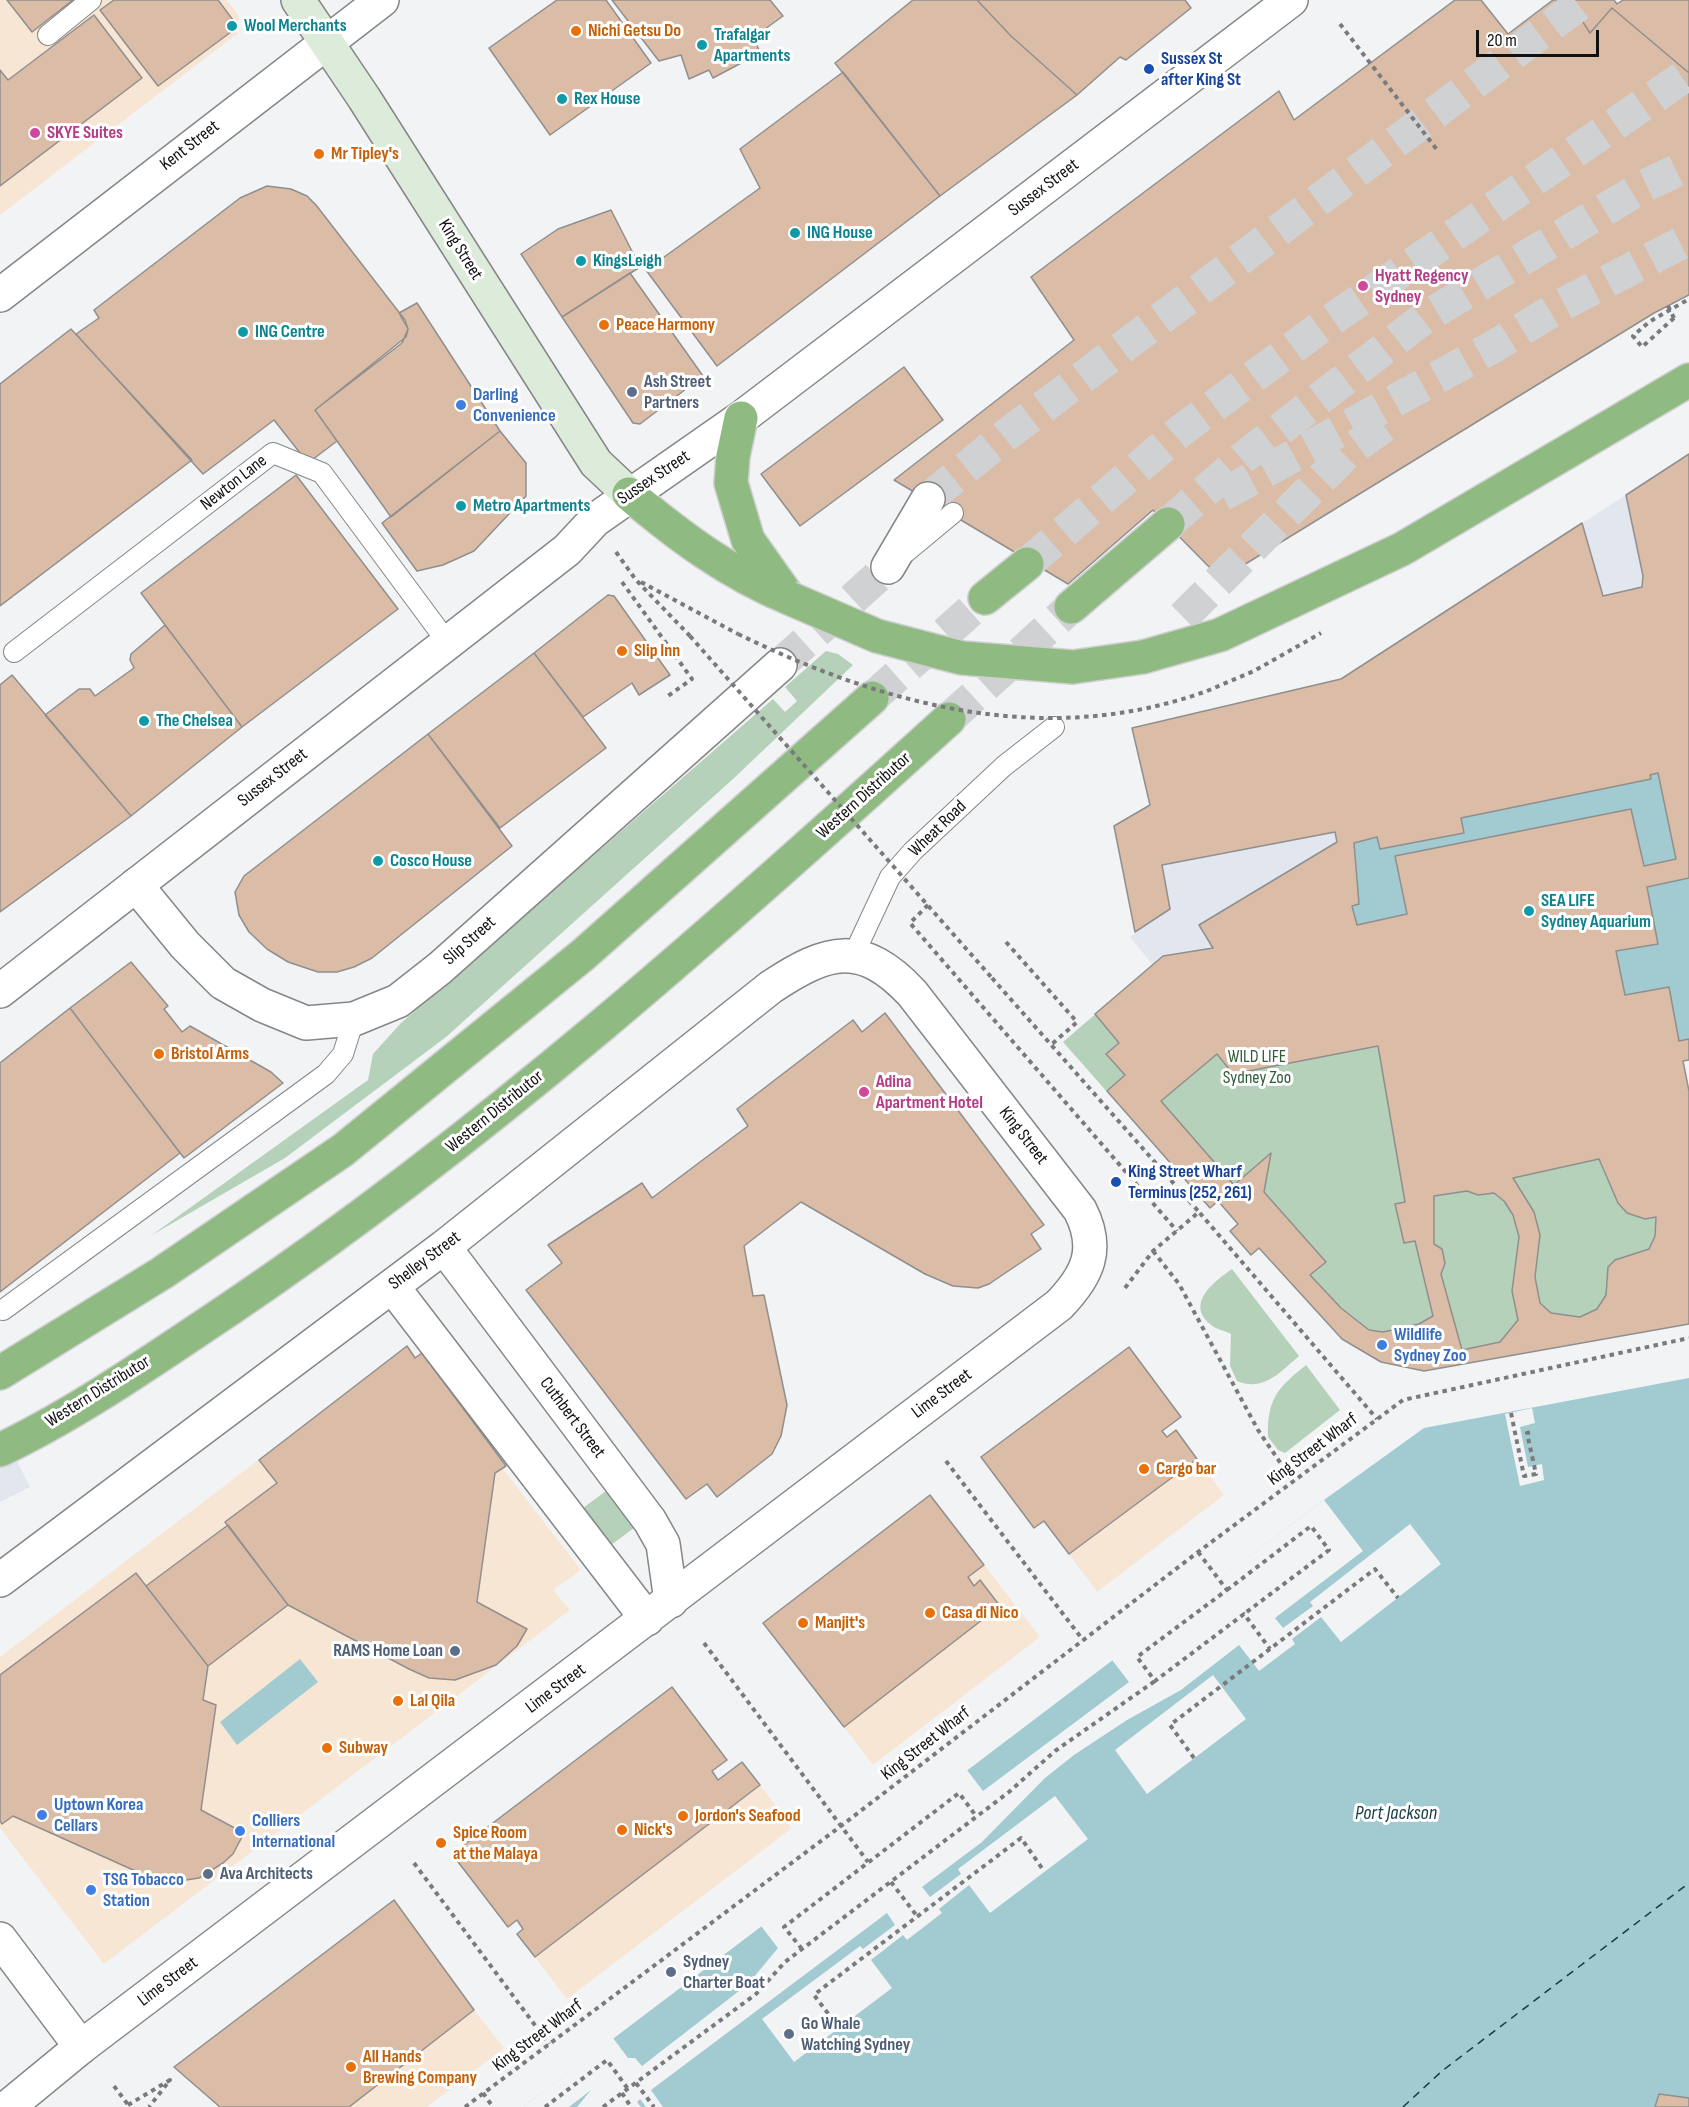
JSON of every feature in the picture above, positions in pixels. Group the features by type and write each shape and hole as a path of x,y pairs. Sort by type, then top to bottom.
{"highway":[{"path":"629,494 709,557 755,584 877,636 962,658 1072,667 1143,657 1220,635 1402,549 1689,380"},
{"path":"741,418 733,456 731,483 748,540 789,598"},
{"path":"1071,607 1168,524"},
{"path":"985,598 1027,564"},
{"path":"0,1373 162,1273 342,1150 584,954 872,698"},
{"name":"Western Distributor","path":"5,1448 100,1393 326,1243 473,1131 783,870 949,719"}],"main road":[{"name":"King Street","path":"298,0 596,463 629,494"}],"street":[{"name":"Kent Street","path":"0,295 382,0"},
{"name":"Sussex Street","path":"0,991 567,550 595,520 629,494 741,418 1291,0"},
{"path":"888,567 940,506"},
{"name":"Slip Street","path":"136,885 185,945 223,983 262,1005 306,1023 354,1019 398,1001 440,968 780,665"},
{"name":"Shelley Street","path":"0,1580 444,1247 771,987 804,965 828,958 853,956"},
{"name":"King Street","path":"853,956 875,961 892,972 912,993 1074,1203 1088,1226 1090,1241 1088,1260"},
{"name":"Cuthbert Street","path":"444,1247 650,1521 663,1544 659,1610"},
{"name":"Lime Street","path":"8,2107 81,2047 1059,1305 1085,1272 1088,1260"},
{"path":"392,1286 659,1610"},
{"path":"0,1939 81,2047"}],"lane":[{"path":"48,35 91,0"},
{"name":"Newton Lane","path":"15,652 273,453 322,473 448,643"},
{"name":"Wheat Road","path":"853,956 890,877 913,851 1004,766 1054,727"},
{"path":"3,1310 326,1074 343,1054 354,1019"}],"path":[{"path":"1340,24 1438,151"},
{"path":"1668,306 1674,318 1642,347 1633,336 1649,322 1689,299"},
{"path":"623,562 636,580 690,636 1199,1212 1377,1419"},
{"path":"636,580 738,634"},
{"path":"622,582 692,679 668,696"},
{"path":"928,905 910,923 1177,1231"},
{"path":"1006,942 1077,1022 1052,1045"},
{"path":"1125,1288 1153,1251 1199,1212"},
{"path":"1153,1251 1179,1284 1258,1430 1294,1483"},
{"name":"King Street Wharf","path":"465,2107 842,1826 1198,1552 1403,1400 1689,1338"},
{"path":"1511,1413 1524,1476 1536,1474 1527,1433 1534,1432"},
{"path":"946,1461 1083,1640"},
{"path":"603,2107 756,1994 785,1962 976,1816 1075,1736 1155,1681 1329,1550 1311,1526 1137,1657 1155,1681"},
{"path":"1198,1552 1227,1590"},
{"path":"1194,1758 1170,1725 1184,1714 1375,1569 1398,1599"},
{"path":"1244,1614 1270,1648"},
{"path":"704,1643 868,1862"},
{"path":"802,1949 784,1927 868,1862 959,1793 976,1816"},
{"path":"839,2028 814,1995 917,1916 1021,1838 1044,1872"},
{"path":"414,1863 549,2044"},
{"path":"891,1882 917,1916"},
{"path":"545,2107 607,2060 628,2089"},
{"path":"114,2086 129,2106 170,2080 149,2107"},
{"path":"636,2083 654,2107"},
{"path":"483,2093 493,2107"},
{"path":"622,2093 631,2107"}],"shaded area":[{"path":"0,0 227,0 239,16 237,34 0,215"},
{"path":"1626,495 1643,576 1642,587 1603,596 1582,523"},
{"path":"1335,832 1337,842 1199,925 1213,948 1163,956 1153,965 1130,937 1170,909 1162,865"},
{"path":"408,1346 581,1570 553,1590 570,1610 104,1964 0,1828 0,1657"},
{"path":"0,1428 30,1487 0,1502"},
{"path":"1197,1459 1224,1495 1097,1592 1069,1554"},
{"path":"984,1565 1040,1637 873,1765 844,1727 1000,1606 980,1581 974,1586 968,1577"},
{"path":"760,1785 792,1828 567,1999 535,1957"},
{"path":"474,2010 504,2048 427,2107 349,2107"}],"green space":[{"path":"826,651 838,654 853,665 733,779 446,1037 285,1158 152,1235 368,1080 373,1054 401,1023 773,699 785,712 797,701 785,687"},
{"name":"WILD LIFE Sydney Zoo","path":"1337,842 1356,878 1359,904 1353,907 1357,926 1689,1125 1689,1324 1424,1371 1381,1362 1342,1339 1259,1248 1251,1255 1230,1231 1238,1223 1219,1201 1210,1208 1063,1042 1163,956 1212,948 1199,925"},
{"path":"1232,1269 1299,1356 1271,1379 1255,1384 1237,1381 1230,1366 1231,1334 1212,1326 1203,1316 1200,1308 1205,1293"},
{"path":"1306,1365 1340,1410 1285,1453 1278,1450 1268,1437 1272,1403 1288,1380"},
{"path":"610,1488 638,1525 607,1548 579,1511"}],"water":[{"path":"1658,773 1676,859 1644,866 1631,809 1395,856 1407,914 1357,925 1352,906 1359,904 1354,843 1377,837 1380,849 1463,833 1461,818 1651,779 1650,775"},
{"path":"1689,878 1689,1039 1679,1041 1669,987 1625,995 1616,951 1658,944 1647,887"},
{"name":"Port Jackson","path":"1689,1378 1689,2107 523,2107 1324,1500 1424,1428"},
{"path":"300,1659 318,1682 237,1745 220,1722"}],"pier":[{"path":"1532,1408 1535,1423 1520,1427 1528,1467 1542,1464 1544,1480 1520,1486 1505,1414"},
{"path":"1324,1500 1363,1551 1275,1618 1283,1628 1313,1606 1310,1602 1410,1524 1441,1564 1341,1642 1321,1617 1292,1639 1295,1644 1259,1671 1239,1645 1181,1690 1127,1720 1074,1755 1045,1778 982,1842 922,1887 930,1897 961,1874 958,1869 1055,1796 1088,1839 990,1913 969,1885 939,1909 942,1913 907,1940 903,1935 871,1960 892,1988 794,2062 762,2019 860,1946 863,1949 895,1925 887,1913 651,2090 663,2107 646,2107 640,2099 637,2102 641,2107 577,2107 591,2090 569,2107 523,2107 613,2038 628,2058 635,2058 642,2066 748,1984 778,1948 761,1926 967,1770 983,1791 1129,1682 1112,1660"},
{"path":"1213,1675 1246,1719 1147,1794 1115,1750"}],"building":[{"path":"7,0 73,0 32,32"},
{"path":"114,0 218,0 233,20 231,32 158,86 100,10"},
{"name":"Rex House","path":"557,0 606,0 651,63 550,135 489,48"},
{"name":"Trafalgar Apartments","path":"612,0 770,0 783,16 754,37 760,53 713,78 709,70 689,79 681,55 659,61"},
{"path":"913,0 977,0 1011,36 1077,95 940,196 835,63"},
{"path":"977,0 1185,0 1191,8 1126,60 1120,57 1077,95 1011,36"},
{"name":"Hyatt Regency Sydney","path":"1455,0 1481,0 1508,34 1553,0 1569,0 1590,33 1612,8 1689,73 1689,295 1654,313 1221,579 1153,510 1068,584 894,480 1074,340 1031,277 1279,91 1294,120"},
{"path":"1569,0 1614,0 1617,4 1623,0 1689,0 1689,73 1612,8 1590,33"},
{"name":"SKYE Suites","path":"94,15 142,78 0,186 0,70 8,80"},
{"name":"ING House","path":"843,72 940,196 717,366 646,270 760,188 740,149"},
{"name":"ING Centre","path":"267,186 291,189 307,196 316,205 405,320 408,329 406,337 315,410 337,441 308,463 274,420 203,474 76,334 99,318 94,310 240,198"},
{"name":"KingsLeigh","path":"611,210 640,267 562,317 521,254 558,229"},
{"path":"630,273 703,376 640,424 633,423 562,317"},
{"path":"417,303 500,431 391,517 315,410 402,343 408,329 399,313"},
{"path":"71,329 192,460 0,606 0,384"},
{"path":"904,367 943,420 800,526 761,474"},
{"name":"Metro Apartments","path":"500,431 526,463 526,496 474,551 443,565 417,571 382,523"},
{"name":"SEA LIFE Sydney Aquarium","path":"1689,454 1689,878 1647,887 1658,944 1616,951 1625,995 1669,987 1679,1041 1689,1039 1689,1060 1683,1061 1689,1091 1689,1324 1424,1371 1381,1362 1342,1339 1259,1248 1251,1255 1230,1231 1238,1224 1218,1201 1210,1208 1107,1091 1125,1075 1106,1054 1119,1043 1095,1014 1163,956 1213,948 1199,925 1337,842 1335,832 1162,865 1170,909 1135,932 1114,826 1150,805 1132,728 1341,679 1582,523 1603,596 1642,587 1643,576 1626,495","holes":["1658,773 1676,859 1644,866 1631,809 1395,856 1407,914 1357,925 1352,906 1359,904 1354,843 1377,837 1380,849 1464,833 1461,818 1651,779 1650,775","1378,1046 1405,1202 1395,1204 1404,1243 1415,1241 1433,1316 1419,1324 1383,1332 1369,1330 1341,1308 1310,1275 1326,1262 1264,1192 1271,1153 1234,1185 1161,1101 1217,1054 1233,1074","1599,1159 1618,1203 1627,1213 1645,1219 1656,1217 1655,1236 1649,1249 1615,1260 1608,1267 1606,1295 1597,1309 1580,1317 1551,1313 1540,1303 1535,1277 1540,1235 1534,1212 1513,1178","1467,1191 1478,1195 1494,1193 1504,1201 1513,1215 1519,1237 1512,1291 1518,1320 1500,1342 1462,1350 1441,1274 1445,1263 1442,1249 1434,1244 1434,1196"]},
{"path":"296,475 398,609 242,727 141,593"},
{"path":"608,595 614,596 670,675 639,695 632,683 583,717 534,653"},
{"name":"The Chelsea","path":"165,625 242,727 131,816 45,715 79,689 90,689 95,696 134,668 130,660 131,654"},
{"path":"534,653 606,748 500,828 428,734"},
{"path":"12,675 131,816 0,912 0,685"},
{"name":"Cosco House","path":"428,734 512,846 372,958 354,967 337,972 318,972 288,962 267,949 249,932 239,915 235,892 244,876"},
{"path":"131,962 168,1006 164,1009 182,1032 190,1026 271,1072 283,1083 184,1158 70,1008"},
{"path":"70,1008 180,1153 0,1292 0,1063"},
{"path":"885,1013 1044,1225 1031,1234 1041,1249 989,1284 978,1288 953,1286 925,1274 801,1202 744,1246 753,1296 764,1295 787,1405 781,1436 772,1454 717,1497 707,1484 686,1499 526,1290 562,1263 548,1245 642,1183 652,1198 748,1126 737,1109 853,1020 862,1032"},
{"path":"407,1346 415,1358 422,1353 506,1466 495,1473 477,1602 527,1629 517,1646 496,1665 455,1680 429,1678 288,1605 225,1522 277,1483 259,1460"},
{"path":"1129,1347 1181,1417 1162,1431 1167,1437 1176,1430 1197,1459 1069,1554 1044,1521 1034,1528 981,1457"},
{"path":"930,1495 984,1565 968,1577 974,1586 980,1580 1000,1606 844,1727 763,1623"},
{"path":"228,1525 288,1605 208,1666 146,1586"},
{"path":"136,1573 208,1666 203,1700 216,1705 201,1810 244,1833 233,1854 199,1878 186,1880 151,1878 13,1816 2,1824 0,1821 0,1675"},
{"path":"672,1687 727,1760 712,1771 718,1780 742,1762 760,1785 535,1957 517,1934 523,1929 517,1920 508,1927 452,1854"},
{"path":"394,1900 474,2010 349,2107 220,2107 174,2067"},
{"path":"1659,2094 1689,2098 1689,2107 1655,2107"}],"ferry route":[{"path":"1403,2107 1442,2071 1689,1883"}],"tunnel":[{"path":"928,499 1010,432 1585,0"},
{"path":"1027,564 1183,429 1321,327 1689,73"},
{"path":"1168,524 1244,457 1424,318 1644,186 1689,165"},
{"path":"1222,495 1493,347 1563,304 1689,239"},
{"path":"1183,617 1348,452 1384,426"},
{"path":"780,665 888,567"},
{"path":"872,698 985,598"},
{"path":"949,719 1071,607"}],"place":[{"name":"Wool Merchants","path":"232,26"},
{"name":"Nichi Getsu Do","path":"576,31"},
{"name":"Trafalgar Apartments","path":"702,45"},
{"name":"Sussex St after King St","path":"1149,69"},
{"name":"Rex House","path":"562,99"},
{"name":"SKYE Suites","path":"35,133"},
{"name":"Mr Tipley's","path":"319,154"},
{"name":"ING House","path":"795,233"},
{"name":"KingsLeigh","path":"581,261"},
{"name":"Hyatt Regency Sydney","path":"1363,286"},
{"name":"Peace Harmony","path":"604,325"},
{"name":"ING Centre","path":"243,332"},
{"name":"Ash Street Partners","path":"632,392"},
{"name":"Darling Convenience","path":"461,405"},
{"name":"Metro Apartments","path":"461,506"},
{"name":"Slip Inn","path":"622,651"},
{"name":"The Chelsea","path":"144,721"},
{"name":"Cosco House","path":"378,861"},
{"name":"SEA LIFE Sydney Aquarium","path":"1529,911"},
{"name":"Bristol Arms","path":"159,1054"},
{"name":"Adina Apartment Hotel","path":"864,1092"},
{"name":"King Street Wharf Terminus (252, 261)","path":"1116,1182"},
{"name":"Wildlife Sydney Zoo","path":"1382,1345"},
{"name":"Cargo bar","path":"1144,1469"},
{"name":"Casa di Nico","path":"930,1613"},
{"name":"Manjit's","path":"803,1623"},
{"name":"RAMS Home Loan","path":"455,1651"},
{"name":"Lal Qila","path":"398,1701"},
{"name":"Subway","path":"327,1748"},
{"name":"Uptown Korea Cellars","path":"42,1815"},
{"name":"Jordon's Seafood","path":"683,1816"},
{"name":"Nick's","path":"622,1830"},
{"name":"Colliers International","path":"240,1831"},
{"name":"Spice Room at the Malaya","path":"441,1843"},
{"name":"Ava Architects","path":"208,1874"},
{"name":"TSG Tobacco Station","path":"91,1890"},
{"name":"Sydney Charter Boat","path":"671,1972"},
{"name":"Go Whale Watching Sydney","path":"789,2034"},
{"name":"All Hands Brewing Company","path":"351,2067"}]}
